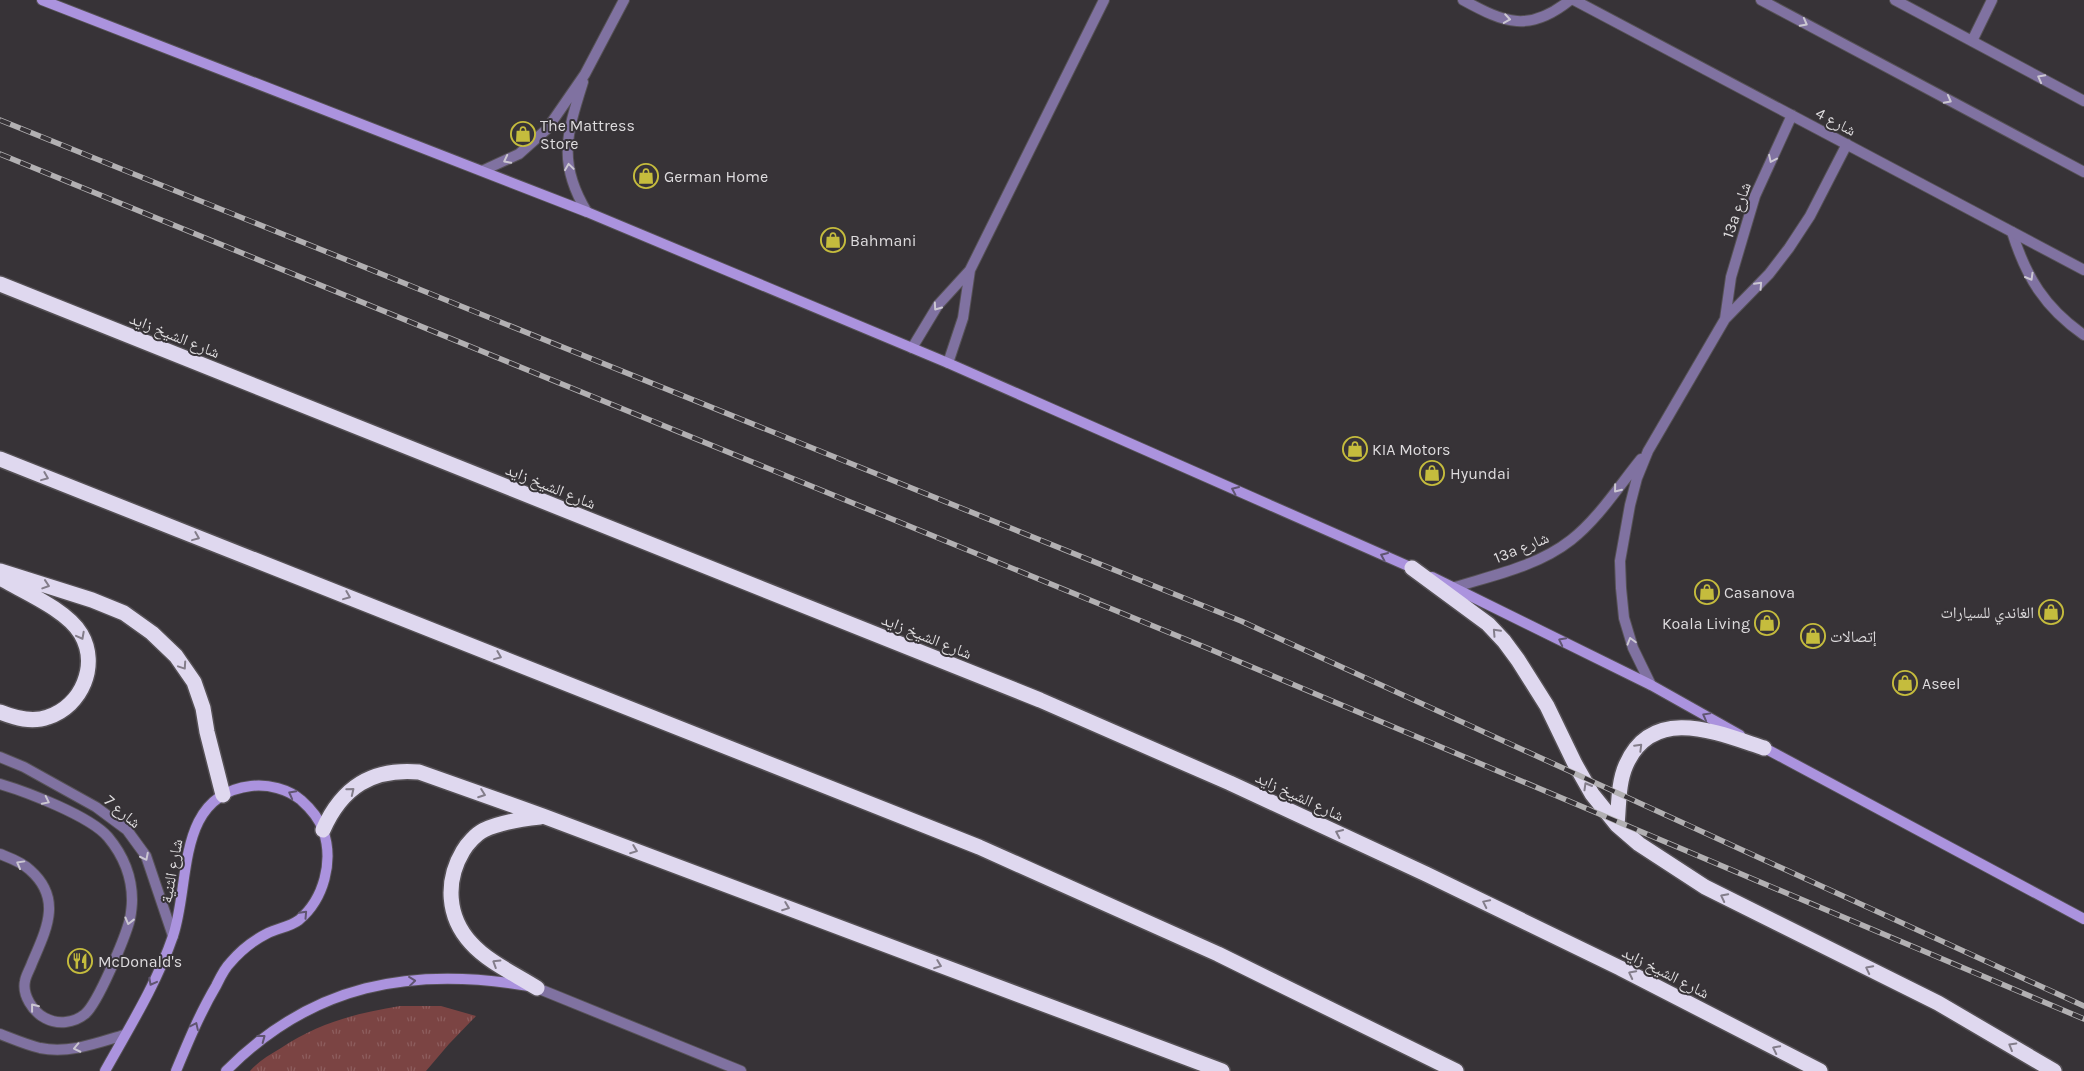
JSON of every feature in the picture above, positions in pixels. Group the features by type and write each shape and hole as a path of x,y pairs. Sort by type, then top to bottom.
{"highway":[{"name":"شارع الشيخ زايد","path":"0,284 1040,700 1230,783 1426,874 1620,968 1820,1071"},
{"path":"0,459 979,847 1218,954 1456,1071"},
{"path":"1412,568 1488,624 1504,641 1547,706 1592,794 1617,825 1639,844 1705,887 1938,1004 2054,1071"},
{"path":"0,571 92,600 124,613 152,633 176,656 194,682 204,708 207,732 223,794"},
{"path":"0,578 70,620 81,634 88,651 88,669 84,686 74,701 61,712 47,718 31,720 12,717 0,712"},
{"path":"1617,825 1620,787 1626,766 1636,746 1655,734 1670,728 1690,728 1715,732 1764,748"},
{"path":"323,830 330,814 340,800 353,788 368,779 384,773 419,772 543,816 1222,1071"},
{"path":"538,988 494,962 471,944 458,926 451,905 450,884 455,863 466,845 482,831 505,823 543,816"}],"street":[{"path":"42,0 484,170 587,212 948,363 1412,568 1651,685 1764,748 2084,919"},
{"path":"484,170 519,154 547,129 585,74 624,0"},
{"path":"912,348 938,305 970,270 1104,0"},
{"path":"1463,0 1494,16 1510,20 1543,17 1570,0"},
{"name":"شارع 4","path":"1574,0 2084,270"},
{"path":"1762,0 2084,172"},
{"path":"1895,0 2084,101"},
{"path":"1972,41 1992,0"},
{"path":"585,74 571,120 567,148 570,177 577,195 587,212"},
{"name":"13a شارع","path":"1725,319 1731,277 1755,196 1792,115"},
{"name":"13a شارع","path":"1651,685 1633,648 1624,618 1620,561 1637,478 1648,451 1725,319 1769,274 1789,248 1810,216 1848,144"},
{"path":"2012,232 2027,274 2039,292 2069,325 2084,335"},
{"path":"948,363 963,318 970,270"},
{"name":"13a شارع","path":"1454,587 1534,562 1571,540 1584,528 1648,451"},
{"name":"شارع 7","path":"0,757 96,806 127,830 146,856 173,936"},
{"path":"0,784 41,798 94,825 107,836 126,866 130,882 130,917 125,934 93,1005 76,1020 55,1022 36,1012 29,1003 24,981 48,925 50,910 47,894 40,880 30,869 0,854"},
{"name":"شارع الثنية","path":"105,1071 156,975 173,936 192,836 205,809 223,794 242,787 262,785 281,789 299,798 323,830 327,851 326,875 317,899 299,920 254,941 229,964 194,1026 176,1071"},
{"path":"226,1071 258,1041 305,1010 357,991 387,984 447,978 493,981 538,988 741,1071"},
{"path":"0,1034 29,1045 52,1050 75,1049 124,1035"}],"green space":[{"path":"400,1006 441,1006 476,1016 426,1071 250,1071 272,1053 309,1032 338,1020"}],"railway":[{"path":"0,120 1241,621 2084,1006"},
{"path":"0,154 1207,648 2084,1019"}],"place":[{"name":"The Mattress Store","path":"523,134"},
{"name":"German Home","path":"646,176"},
{"name":"Bahmani","path":"833,240"},
{"name":"KIA Motors","path":"1355,449"},
{"name":"Hyundai","path":"1432,473"},
{"name":"Casanova","path":"1707,592"},
{"name":"الغاندي للسيارات","path":"2051,612"},
{"name":"Koala Living","path":"1767,623"},
{"name":"إتصالات","path":"1813,636"},
{"name":"Aseel","path":"1905,683"},
{"name":"McDonald's","path":"80,961"}]}
